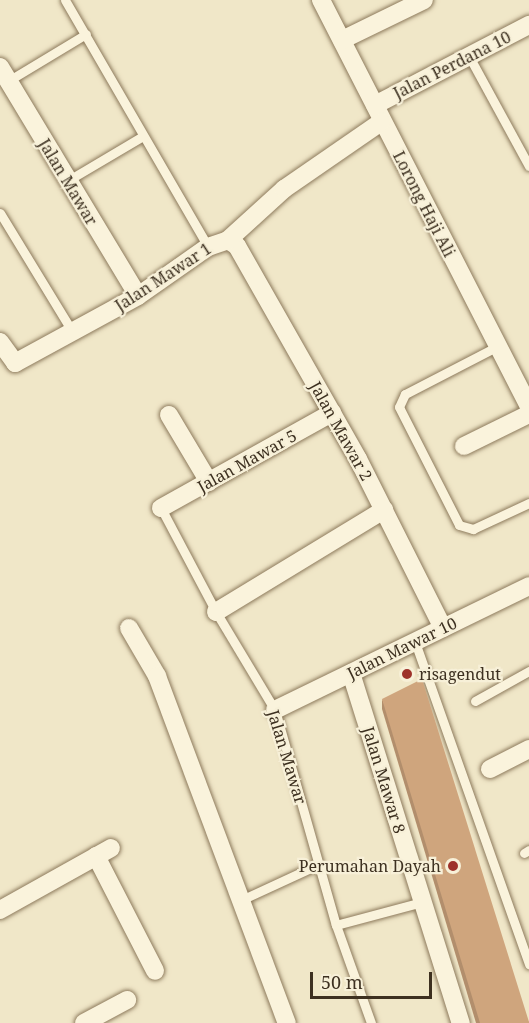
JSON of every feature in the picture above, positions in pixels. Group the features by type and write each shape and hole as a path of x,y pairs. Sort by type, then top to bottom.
{"street":[{"name":"Lorong Haji Ali","path":"321,0 375,105 381,122 526,395"},
{"path":"342,40 424,0"},
{"name":"Jalan Perdana 10","path":"375,105 470,58 529,25"},
{"name":"Jalan Mawar","path":"5,82 138,296"},
{"name":"Jalan Mawar 1","path":"0,342 7,367 138,296 208,247 228,240 284,189 381,122"},
{"name":"Jalan Mawar 2","path":"228,240 237,246 332,413 443,628"},
{"name":"Jalan Mawar 5","path":"161,508 332,413"},
{"path":"464,446 529,414"},
{"path":"169,415 209,482"},
{"path":"216,612 384,510"},
{"name":"Jalan Mawar 10","path":"275,710 529,586"},
{"path":"129,628 157,676 239,901 287,1023"},
{"name":"Jalan Mawar 8","path":"351,673 461,1023"},
{"path":"489,770 529,749"},
{"path":"0,910 104,852 154,971"},
{"path":"84,1023 127,1000"}],"lane":[{"path":"65,0 208,247"},
{"path":"5,82 86,34"},
{"path":"470,58 529,166"},
{"path":"67,181 143,136"},
{"path":"0,213 72,331"},
{"path":"498,346 405,394 399,407 459,525 472,529 529,503"},
{"name":"Jalan Mawar","path":"161,508 216,612 275,710 336,925 371,1023"},
{"path":"415,642 529,964"},
{"path":"475,701 529,671"},
{"path":"239,901 319,864"},
{"path":"336,925 422,902"}],"building":[{"name":"Perumahan Dayah","path":"422,679 529,1023 480,1023 382,699"}],"place":[{"name":"risagendut","path":"407,674"},
{"name":"Perumahan Dayah","path":"453,866"}]}
